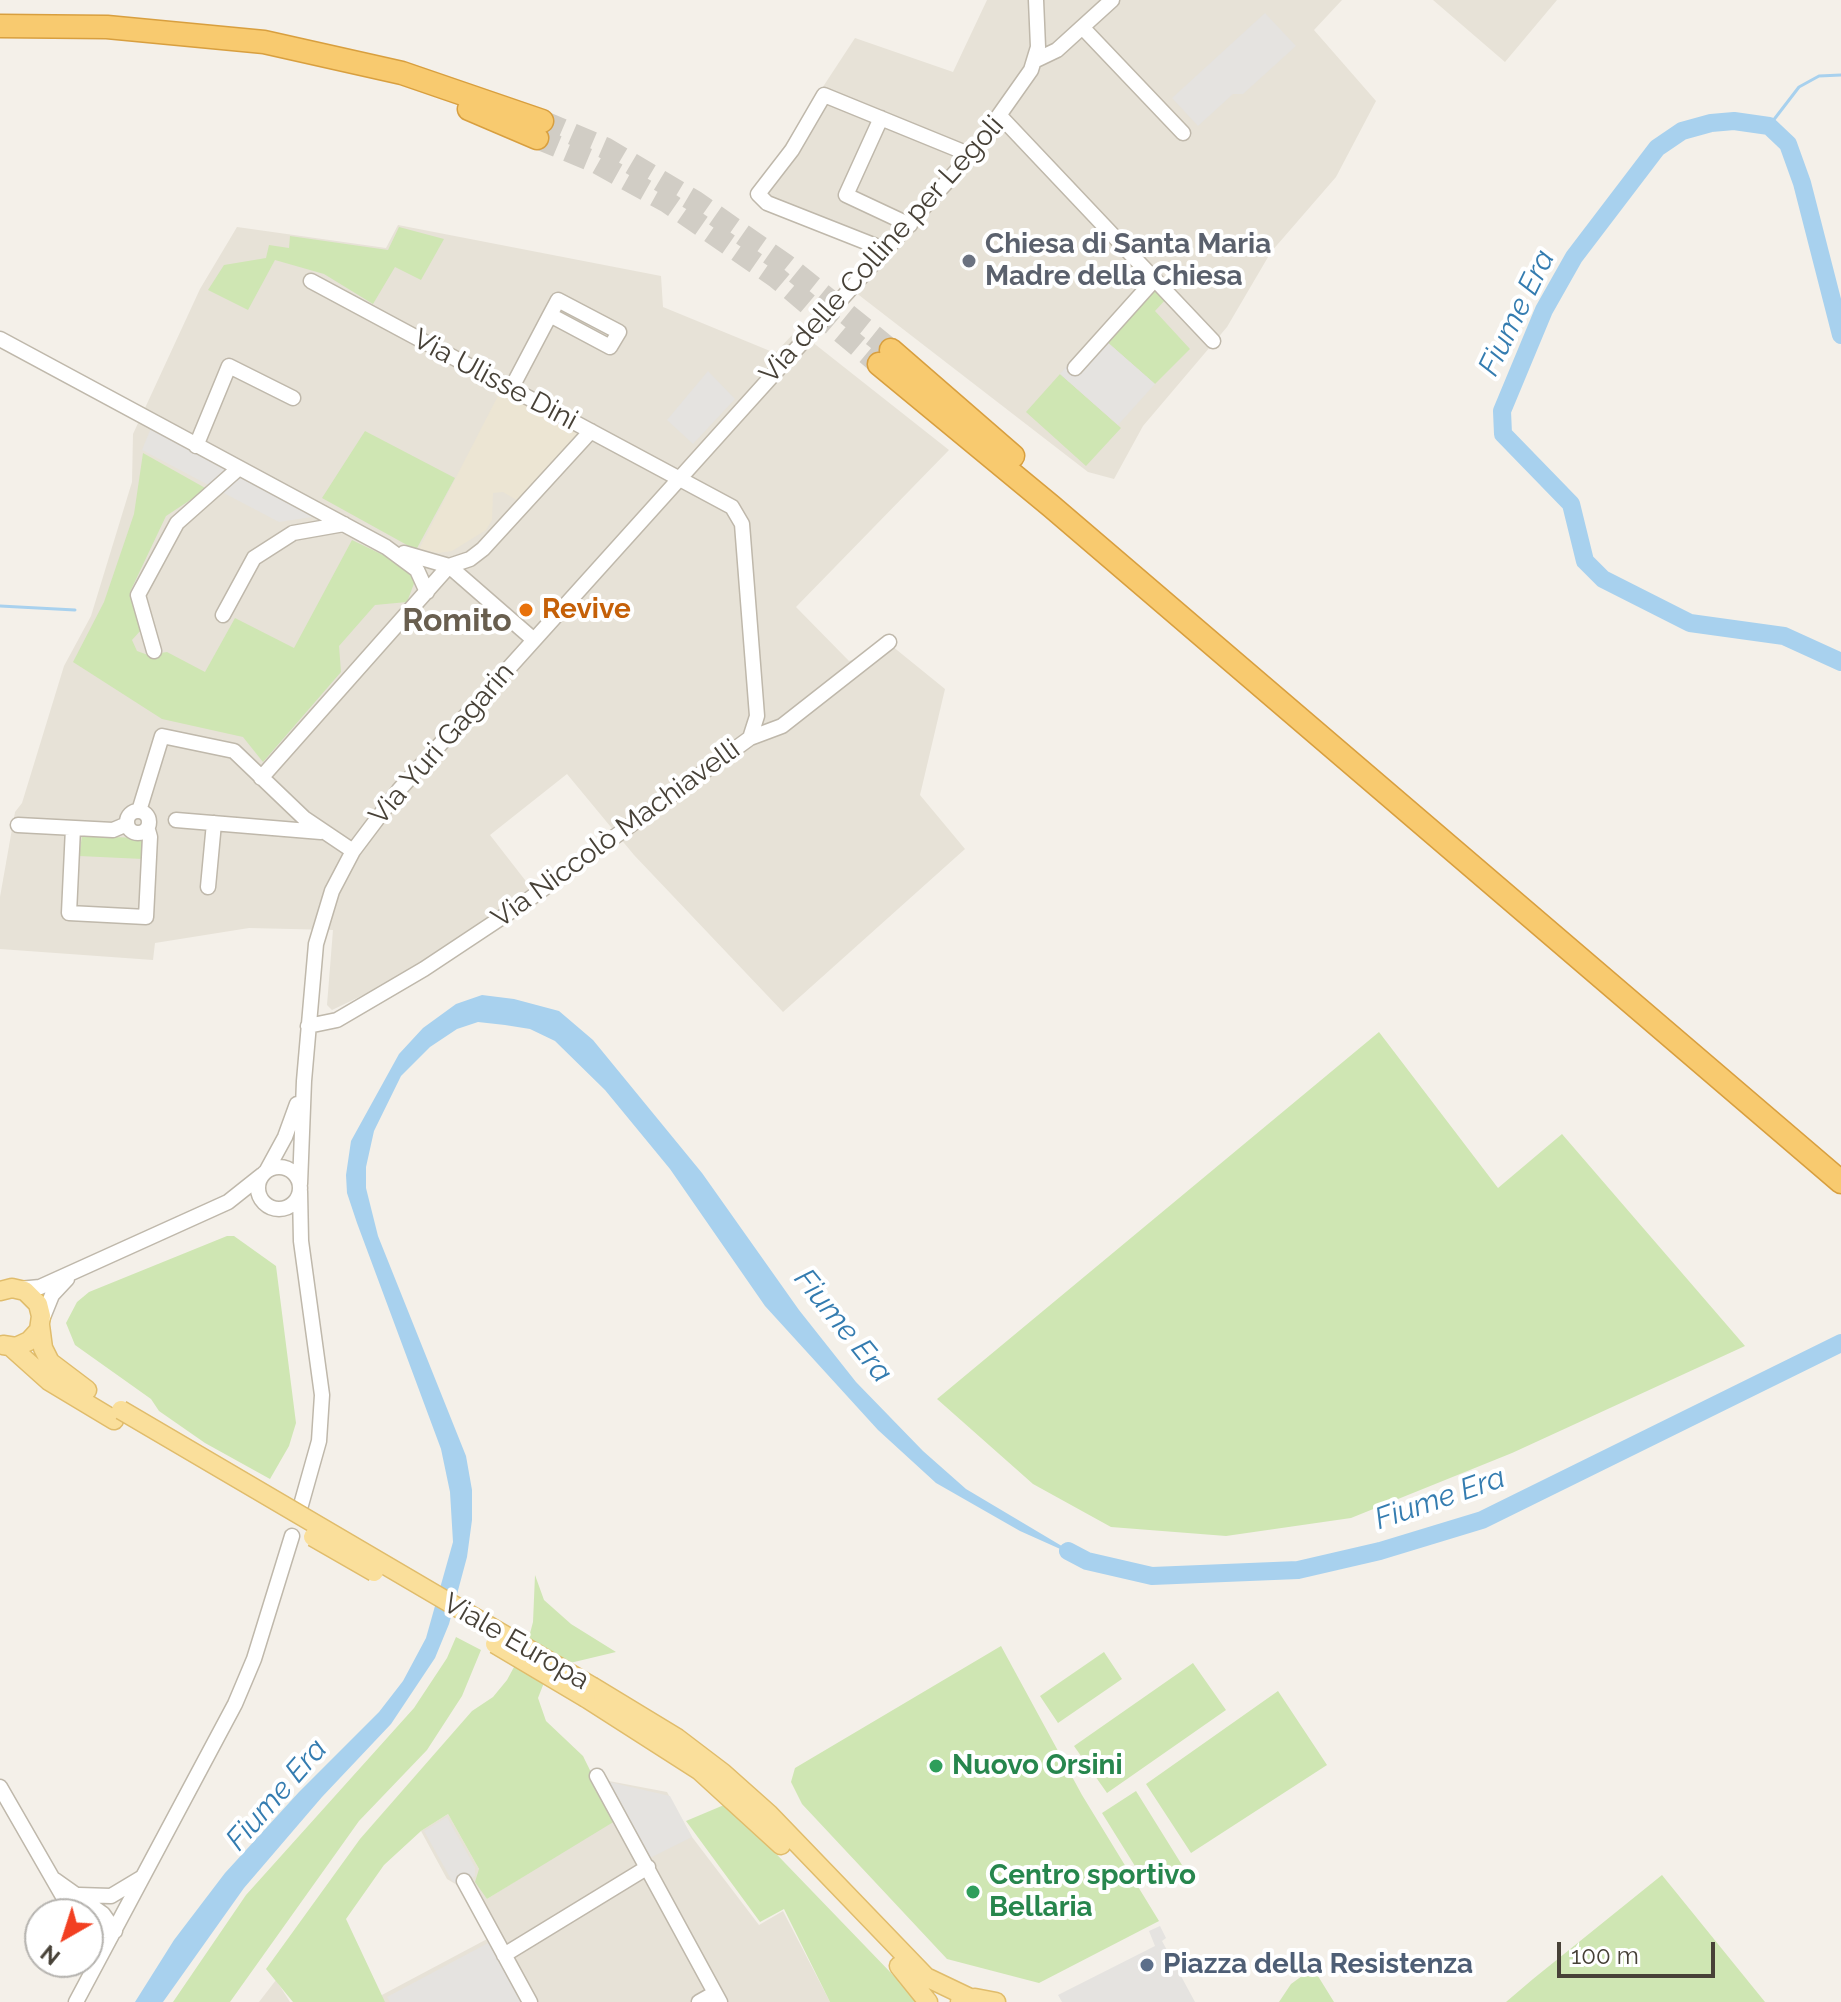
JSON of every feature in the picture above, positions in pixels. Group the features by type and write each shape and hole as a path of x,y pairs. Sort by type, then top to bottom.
{"highway":[{"path":"0,26 107,27 264,42 426,80 539,130 374,79 270,56 137,43 0,38"},
{"path":"885,357 1797,1135 1841,1182"},
{"path":"1797,1135 1841,1164"}],"main road":[{"name":"Viale Europa","path":"6,1289 34,1299 41,1323 43,1348 56,1368 117,1415"},
{"name":"Viale Europa","path":"5,1346 29,1341 41,1323"},
{"name":"Viale Europa","path":"5,1346 49,1381 117,1415 590,1692 677,1738 769,1814 926,1977 965,2000 996,2002"},
{"name":"Viale Europa","path":"590,1692 723,1789 888,1954 928,2002"}],"street":[{"name":"Via delle Colline per Legoli","path":"678,479 910,225 1001,117 1034,61 1039,34 1036,0"},
{"path":"1034,61 1057,50 1112,0"},
{"path":"1083,28 1183,133"},
{"path":"886,250 767,203 758,194 792,150 824,95 971,155"},
{"path":"1001,117 1213,341"},
{"path":"881,118 846,195 910,225"},
{"path":"1075,368 1155,279"},
{"name":"Via Ulisse Dini","path":"311,281 678,479"},
{"path":"511,389 550,315"},
{"path":"0,339 386,547 417,570 427,592"},
{"path":"196,446 229,366 293,398"},
{"path":"261,778 449,566 470,559 483,549 591,431"},
{"path":"154,651 138,595 177,523 239,468"},
{"name":"Via Yuri Gagarin","path":"308,1026 316,944 332,891 353,851 393,797 678,479"},
{"name":"Via Niccolò Machiavelli","path":"308,1026 337,1020 424,969 540,892 750,738 757,716 742,524 736,511 724,501 678,479"},
{"path":"223,615 254,558 293,533 344,524"},
{"path":"386,547 449,566 534,640"},
{"path":"750,738 782,726 889,642"},
{"path":"139,811 162,736 234,751 321,832 353,851"},
{"path":"18,825 113,830 127,824 131,813 139,811 149,817 146,917 69,913 73,828"},
{"path":"176,820 321,832"},
{"path":"208,887 214,823"},
{"path":"127,824 134,833 148,830"},
{"path":"301,1505 319,1441 322,1407 319,1359 301,1241 300,1187 308,1026"},
{"path":"301,1241 292,1225 259,1195 264,1172 285,1137 304,1081"},
{"path":"6,1289 40,1287 228,1202 264,1172 287,1168 300,1187"},
{"path":"228,1202 250,1201 272,1207 289,1207 300,1187"},
{"path":"41,1323 54,1292 84,1267"},
{"path":"76,2002 242,1687 292,1536"},
{"path":"597,1776 718,1998 699,2002"},
{"path":"0,1787 63,1898"},
{"path":"504,1955 648,1867"},
{"path":"78,1895 111,1896 144,1875"},
{"path":"51,1877 107,1917 115,1931"},
{"path":"464,1881 530,2002"},
{"path":"104,1931 115,1931"}],"shaded area":[{"path":"987,0 1342,0 1314,30 1376,101 1336,177 1271,252 1227,327 1143,426 1114,479 1088,472 842,282 874,252 750,198 855,38 953,72"},
{"path":"1433,0 1557,0 1505,62"},
{"path":"1265,13 1296,46 1243,94 1233,94 1198,126 1172,98"},
{"path":"398,225 661,276 663,307 775,353 797,330 949,450 796,607 849,661 892,646 945,689 920,795 965,849 783,1012 634,855 567,774 490,835 532,889 405,975 332,1010 327,1005 333,930 249,928 155,943 153,960 0,949 0,897 15,812 22,803 64,666 91,616 132,482 133,434 200,289 237,227 386,248"},
{"path":"1097,333 1155,384 1118,425 1060,374"},
{"path":"708,371 735,399 693,444 667,420"},
{"path":"501,390 579,433 518,501 503,492 493,493 492,520 486,530 452,551 438,553 419,549"},
{"path":"151,428 318,516 279,522 142,450"},
{"path":"593,1778 667,1792 692,1837 759,1925 783,1911 830,2002 383,2002 380,1996 489,1938 462,1888 447,1879 421,1831 448,1814 479,1869 487,1899 522,1877"},
{"path":"609,1782 670,1796 692,1837 650,1858"},
{"path":"447,1817 475,1867 475,1876 461,1885 452,1881 424,1831"},
{"name":"Piazza della Resistenza","path":"1160,1926 1166,1938 1162,1941 1195,2002 1062,2002 1058,1995 1155,1946 1149,1931"},
{"path":"490,1942 521,2002 390,2002 387,1997"},
{"path":"276,1980 290,2002 259,2002"}],"green space":[{"path":"399,227 444,239 421,280 395,267 373,304 324,274 275,260 248,310 208,290 224,265 266,258 269,245 289,248 290,236 388,250"},
{"path":"1154,291 1166,299 1155,311 1190,349 1155,384 1106,341"},
{"path":"1060,374 1121,428 1086,466 1026,412"},
{"path":"365,431 455,478 416,550 322,498"},
{"path":"143,453 207,489 166,516 130,592 141,630 132,640 137,651 148,655 167,652 205,672 235,618 294,648 352,540 406,566 415,581 407,602 375,605 339,646 341,672 263,762 243,737 162,719 73,662 104,602 134,514"},
{"path":"82,836 142,838 145,841 143,859 79,856"},
{"path":"1379,1032 1498,1188 1562,1134 1745,1346 1512,1453 1351,1518 1226,1536 1111,1527 1033,1484 937,1399"},
{"path":"227,1236 234,1236 276,1266 296,1423 289,1446 270,1479 205,1443 159,1411 151,1399 75,1345 66,1323 77,1302 89,1292"},
{"path":"535,1575 544,1600 571,1624 616,1652 570,1663 545,1680 538,1698 546,1721 583,1756 615,1821 487,1899 475,1882 479,1869 448,1814 421,1831 384,1865 346,1919 385,2002 293,2002 266,1969 360,1839 472,1711 493,1697 507,1680 528,1641 533,1622"},
{"path":"456,1637 481,1650 462,1696 427,1750 359,1821 230,2002 173,2002 246,1895 414,1708 447,1658"},
{"path":"1001,1646 1082,1795 1159,1921 1039,1983 947,1959 802,1804 791,1782 795,1768"},
{"path":"1104,1652 1122,1679 1058,1723 1040,1696"},
{"path":"1193,1663 1226,1710 1107,1793 1074,1746"},
{"path":"1278,1691 1327,1765 1191,1853 1146,1784"},
{"path":"1136,1791 1182,1865 1148,1887 1102,1813"},
{"path":"724,1805 758,1835 919,2002 830,2002 784,1909 760,1922 686,1821"},
{"path":"1662,1875 1765,2002 1506,2002 1533,1979"},
{"path":"1313,1968 1334,2002 1279,2002 1291,1984"}],"water":[{"path":"482,995 514,999 559,1011 593,1040 702,1173 799,1310 856,1382 923,1451 966,1489 1087,1561 1020,1531 936,1483 878,1430 765,1306 670,1169 605,1090 555,1041 530,1029 505,1025 478,1022 457,1029 430,1047 401,1076 374,1131 366,1167 366,1188 378,1236 466,1456 472,1490 472,1520 467,1557 449,1624 435,1658 391,1724 322,1797 244,1888 163,2002 135,2002 174,1940 225,1873 299,1792 379,1712 403,1681 426,1638 453,1542 450,1492 441,1449 357,1223 347,1193 346,1175 351,1141 399,1054 423,1028 456,1004"}],"waterway":[{"path":"1769,126 1799,87 1819,76 1841,75"},
{"name":"Fiume Era","path":"1841,335 1802,183 1788,144 1769,126 1734,121 1711,123 1682,131 1657,148 1574,257 1544,310 1502,411 1503,434 1571,504 1585,561 1603,579 1690,623 1784,636 1841,662"},
{"path":"0,606 75,610"},
{"name":"Fiume Era","path":"1068,1551 1087,1561 1152,1576 1298,1570 1380,1551 1482,1520 1841,1343"}],"tunnel":[{"path":"542,121 605,148 696,202 786,265 891,350"},
{"path":"537,138 597,163 667,202 777,278 879,364"}],"place":[{"name":"Chiesa di Santa Maria Madre della Chiesa","path":"969,261"},
{"name":"Revive","path":"526,610"},
{"name":"Nuovo Orsini","path":"936,1766"},
{"name":"Centro sportivo Bellaria","path":"973,1892"},
{"name":"Piazza della Resistenza","path":"1147,1965"}],"district":[{"name":"Romito","path":"457,621"}]}
